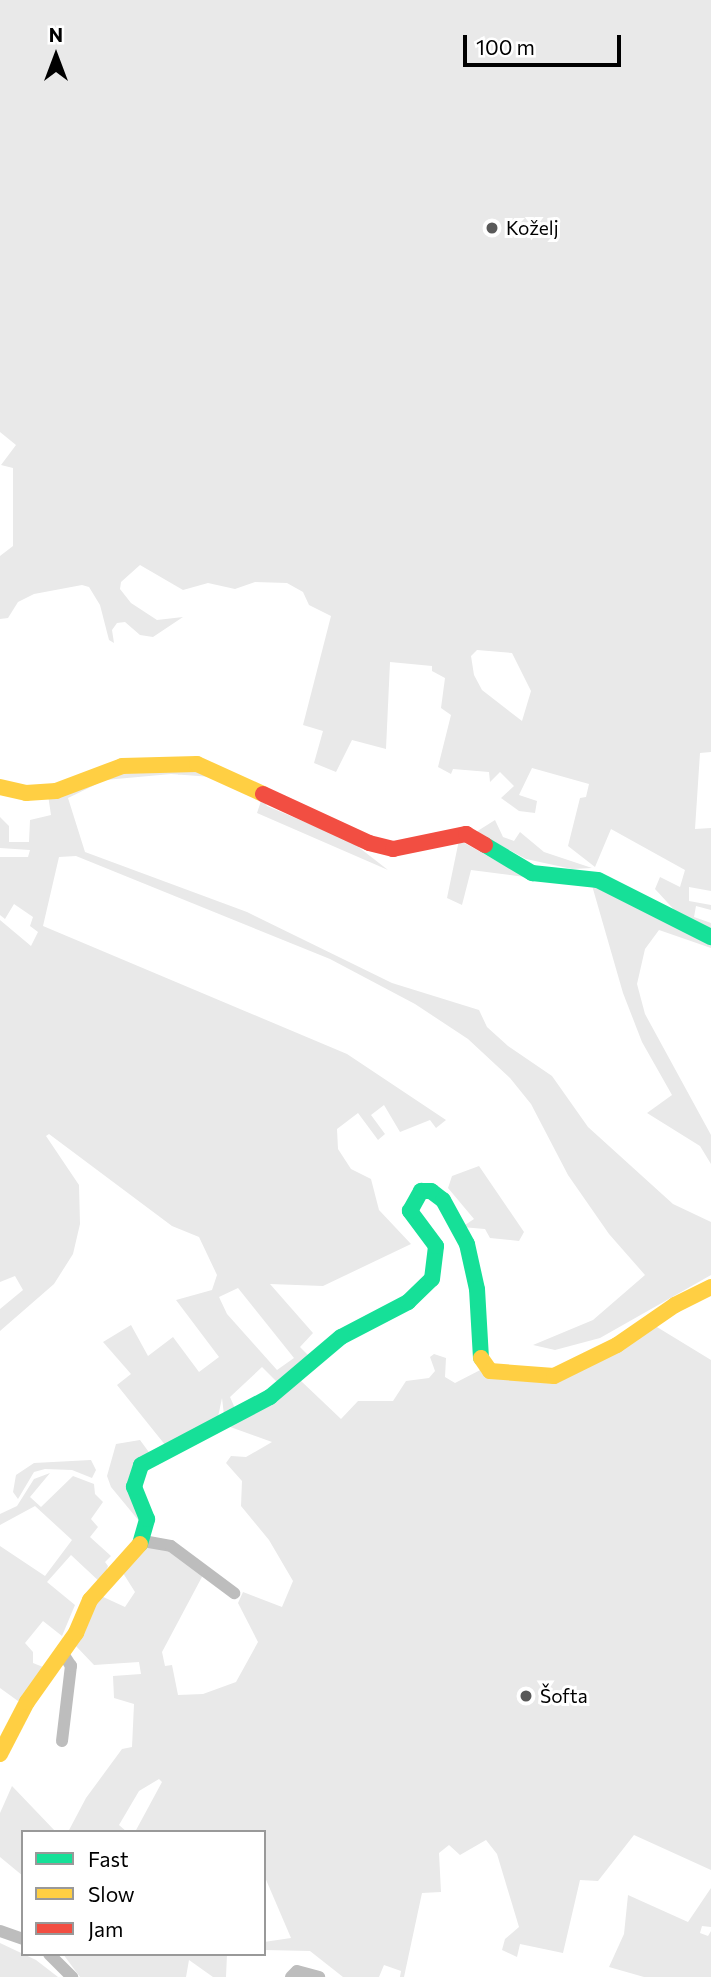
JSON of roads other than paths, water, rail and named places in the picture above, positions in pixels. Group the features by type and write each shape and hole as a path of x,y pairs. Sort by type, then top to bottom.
{"street":[{"path":"0,787 26,793 56,791 122,766 197,764 369,843 393,849 466,834 532,873 598,880 711,937"},
{"path":"0,1754 27,1702 62,1652 90,1601 143,1541 147,1519 134,1487 141,1465 270,1397 341,1337 408,1302 432,1279 436,1246 410,1211 421,1191 431,1191 443,1200 467,1244 477,1289 481,1358 490,1371 554,1376 609,1350 675,1305 711,1287"},
{"path":"143,1541 171,1546 234,1593"},
{"path":"62,1652 71,1666 62,1741"},
{"path":"0,1931 21,1938"},
{"path":"52,1956 72,1977"},
{"path":"291,1977 297,1971 319,1977"}],"place":[{"name":"Koželj","path":"492,228"},
{"name":"Šofta","path":"526,1696"}]}
